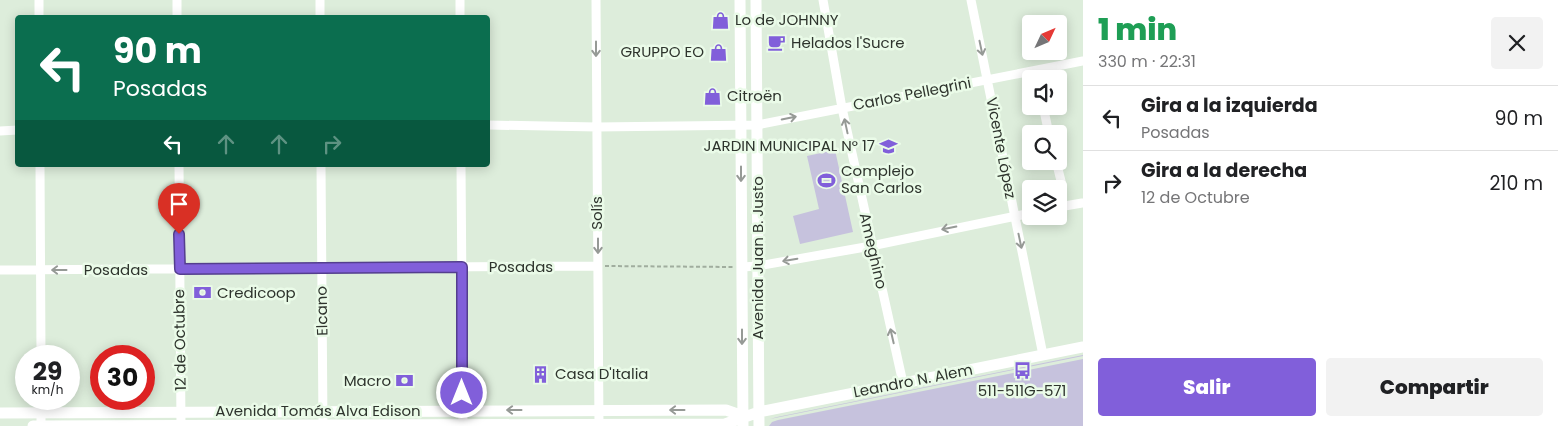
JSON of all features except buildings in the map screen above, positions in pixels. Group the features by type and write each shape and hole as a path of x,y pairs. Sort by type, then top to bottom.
{"main road":[{"name":"Avenida Juan B. Justo","path":"740,0 743,421"},
{"name":"Avenida Juan B. Justo","path":"756,0 759,426"},
{"name":"Leandro N. Alem","path":"725,424 743,421 759,412 1083,347"},
{"name":"Avenida Tomás Alva Edison","path":"0,413 726,410 743,421"},
{"name":"Avenida Tomás Alva Edison","path":"33,426 725,424"}],"street":[{"path":"38,0 39,15"},
{"path":"177,0 177,15"},
{"path":"320,0 320,15"},
{"path":"460,0 460,15"},
{"name":"Solís","path":"596,0 599,425"},
{"name":"Ameghino","path":"823,0 842,108 903,383"},
{"name":"Vicente López","path":"971,0 1043,355"},
{"name":"Carlos Pellegrini","path":"1052,70 1083,61"},
{"name":"Carlos Pellegrini","path":"490,125 597,127 757,125 987,80 1022,76"},
{"path":"0,130 15,130"},
{"path":"40,167 41,345"},
{"name":"12 de Octubre","path":"179,167 181,426"},
{"name":"Elcano","path":"321,167 323,425"},
{"path":"461,167 462,425"},
{"path":"1067,206 1082,203"},
{"path":"742,267 758,266 872,246 1022,215"},
{"name":"Posadas","path":"0,270 598,266"},
{"path":"41,413 41,426"}],"path":[{"path":"598,266 742,267"}],"shaded area":[{"path":"835,150 853,232 800,244 793,216 819,209 807,156"},
{"path":"1083,356 770,419 777,417"},
{"path":"1083,359 1083,426 769,426 772,422 778,420"}],"place":[{"name":"Lo de JOHNNY","path":"721,20"},
{"name":"Helados l'Sucre","path":"777,43"},
{"name":"GRUPPO EO","path":"718,52"},
{"name":"Citroën","path":"713,96"},
{"name":"JARDIN MUNICIPAL N° 17","path":"889,146"},
{"name":"Complejo San Carlos","path":"827,180"},
{"name":"Credicoop","path":"203,293"},
{"name":"511-511G-571","path":"1022,370"},
{"name":"Casa D'Italia","path":"541,374"},
{"name":"Macro","path":"405,381"}],"route":[{"path":"179,234 180,269 462,267 462,393"}]}
